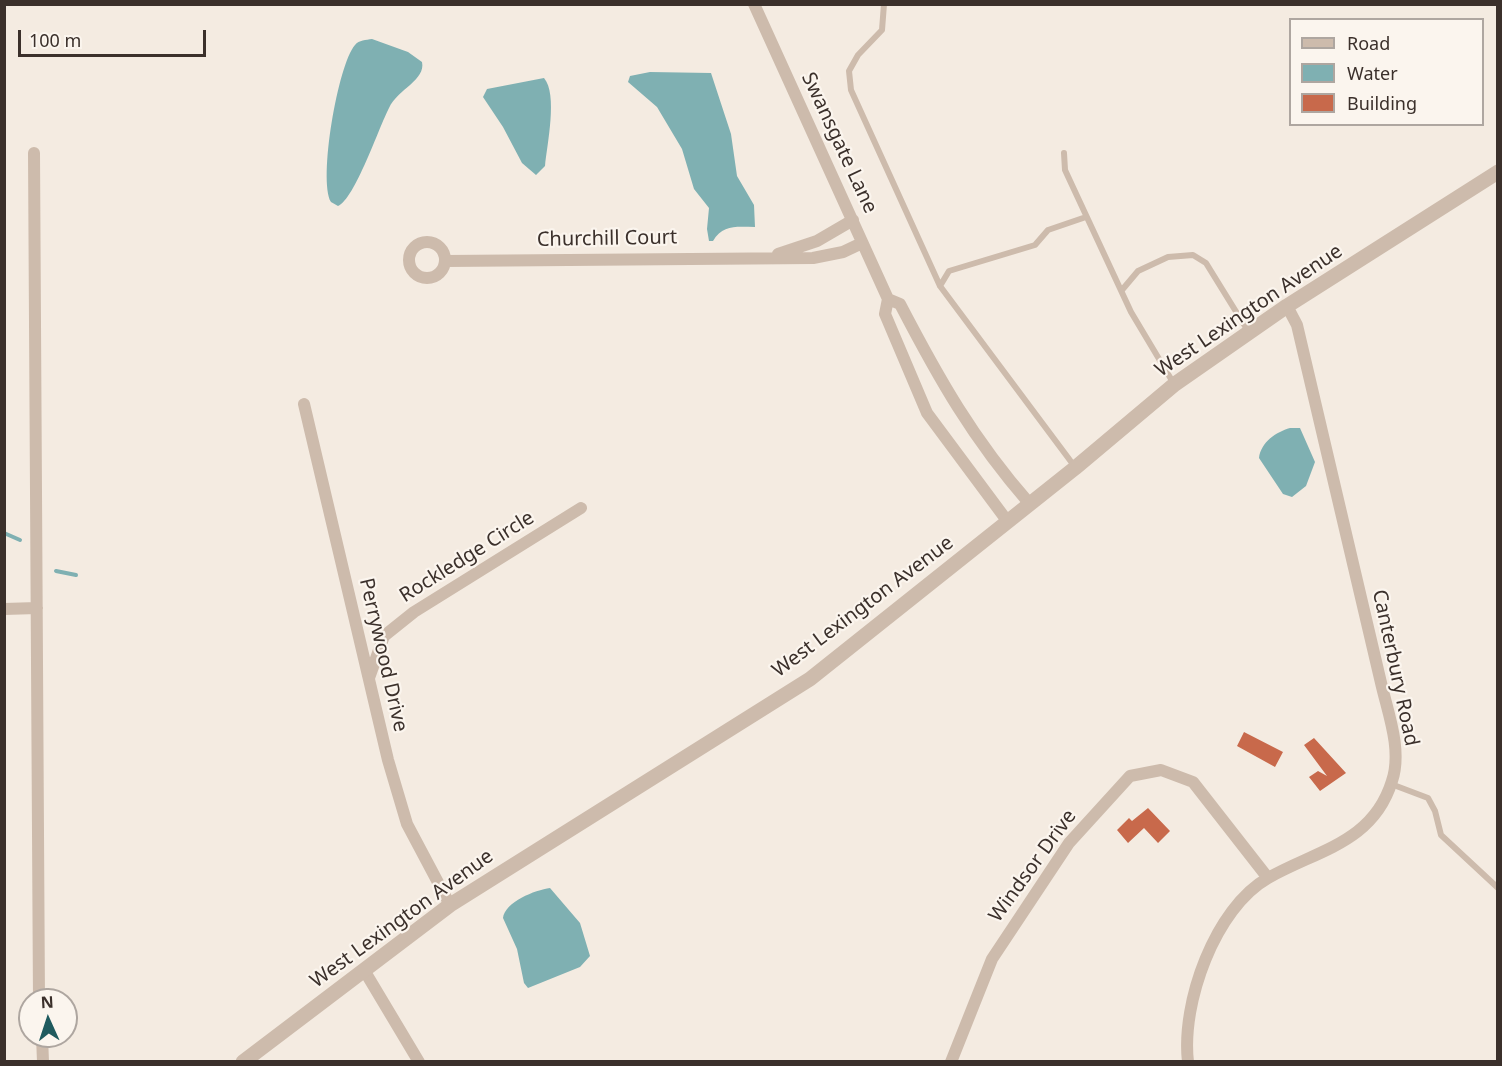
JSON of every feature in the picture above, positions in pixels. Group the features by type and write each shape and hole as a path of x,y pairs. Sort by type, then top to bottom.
{"street":[{"name":"Swansgate Lane","path":"753,4 888,299 885,314 927,413 1008,522"},
{"path":"34,153 39,988"},
{"name":"West Lexington Avenue","path":"243,1062 450,905 810,679 1075,468 1175,384 1287,306 1497,172"},
{"name":"Churchill Court","path":"768,258 817,241 853,220"},
{"name":"Churchill Court","path":"447,261 813,258 843,252 862,243"},
{"name":"Swansgate Lane","path":"888,299 900,304 934,370 969,428 1029,503"},
{"name":"Canterbury Road","path":"1188,1062 1190,1004 1209,949 1250,890 1268,878 1347,841 1376,815 1391,784 1395,747 1383,687 1297,325 1287,306"},
{"name":"Perrywood Drive","path":"304,404 369,679 407,824 450,905"},
{"name":"Rockledge Circle","path":"369,679 384,636 414,612 581,508"},
{"path":"4,609 36,608"},
{"name":"Windsor Drive","path":"951,1062 992,959 1070,843 1130,776 1161,770 1193,782 1268,878"},
{"path":"364,970 419,1062"}],"lane":[{"path":"884,4 882,30 858,55 849,71 851,90 940,286 1075,468"},
{"path":"1064,153 1065,170 1131,312 1175,384"},
{"path":"940,286 949,271 1035,245 1047,230 1086,217"},
{"path":"1122,291 1138,271 1168,257 1193,255 1206,263 1250,333"},
{"path":"1391,784 1428,798 1435,811 1441,835 1497,888"}],"water":[{"path":"372,39 408,52 422,62 422,68 416,79 393,101 359,177 345,201 338,206 331,202 327,171 328,148 337,97 342,74 355,45"},
{"path":"650,72 711,73 731,134 737,176 754,205 755,227 726,229 713,241 709,241 707,229 709,208 694,189 682,149 657,107 628,82 630,76"},
{"path":"544,78 550,96 551,120 545,166 536,175 522,163 503,127 483,97 487,89"},
{"path":"1290,428 1300,428 1315,462 1306,486 1292,497 1283,494 1259,458 1260,452 1270,438"},
{"path":"550,888 580,923 590,956 580,967 528,988 524,983 517,949 503,918 505,912 515,902 529,894"}],"building":[{"path":"1244,732 1283,752 1275,767 1237,746"},
{"path":"1314,738 1346,773 1320,791 1309,777 1318,771 1327,776 1304,745"},
{"path":"1148,808 1170,831 1158,843 1144,828 1128,843 1117,830 1129,818 1132,821"}],"waterway":[{"path":"4,533 20,540"},
{"path":"56,571 76,575"}]}
